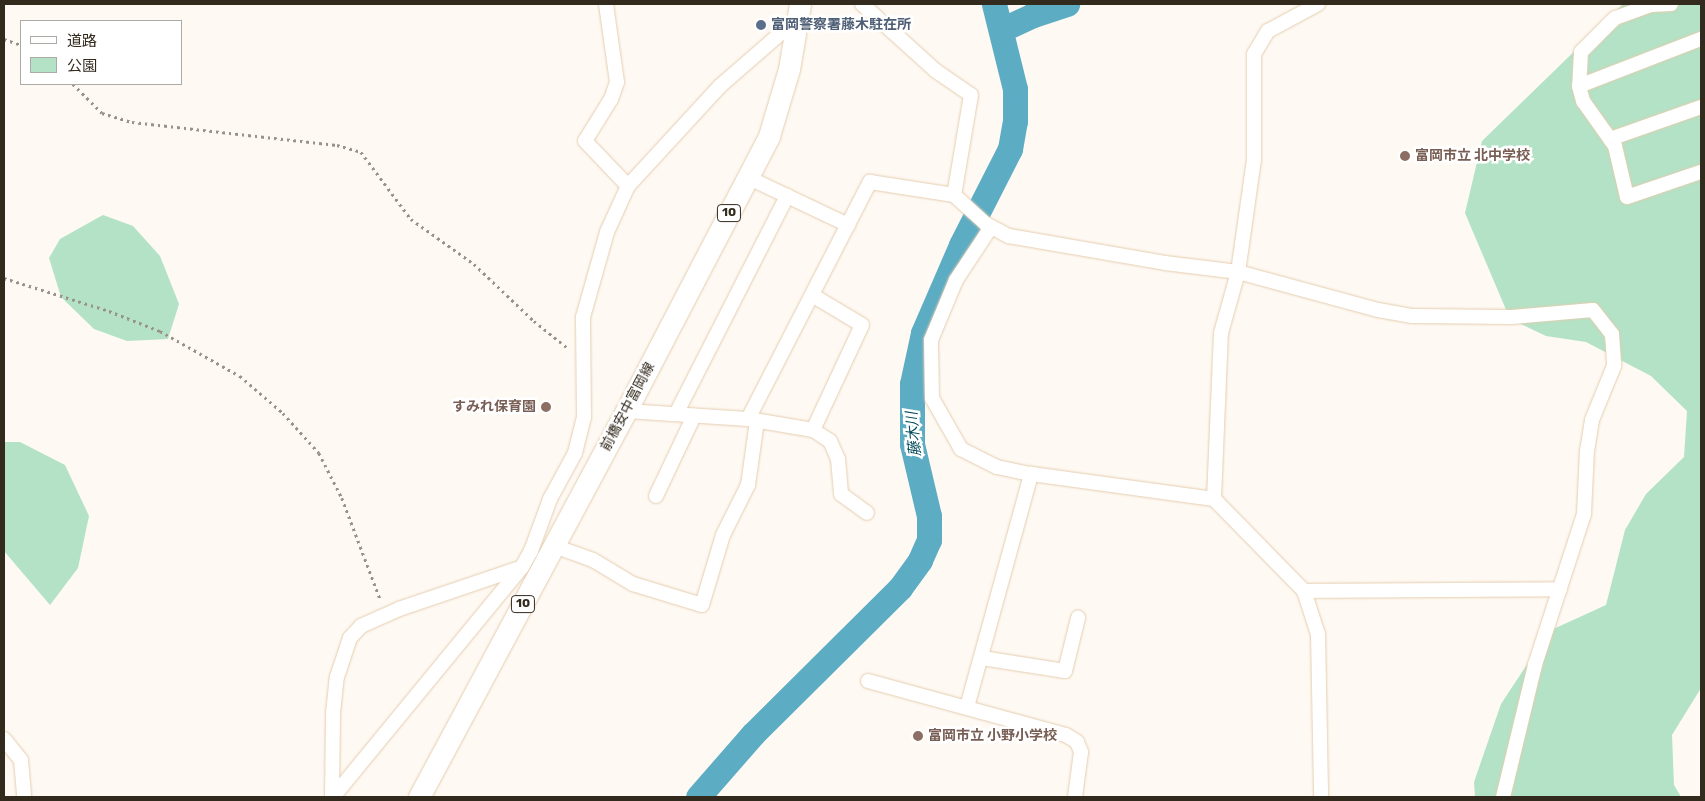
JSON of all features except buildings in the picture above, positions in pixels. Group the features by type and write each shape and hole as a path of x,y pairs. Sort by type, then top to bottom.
{"main road":[{"name":"前橋安中富岡線","path":"419,797 530,572 554,546 747,177 782,102 798,12"}],"street":[{"path":"606,4 617,82 611,99 585,141 628,186"},
{"path":"862,4 936,71 971,95 954,195"},
{"path":"1214,498 1221,333 1238,272 1254,160 1254,54 1268,31 1318,4"},
{"path":"1671,4 1618,9 1581,52 1579,86 1583,101 1615,146 1627,196 1701,172"},
{"path":"333,797 530,572 550,500 575,453 584,417 582,317 608,232 628,186 720,86 798,12"},
{"path":"1579,86 1701,39"},
{"path":"1610,139 1701,107"},
{"path":"747,177 848,225"},
{"path":"554,546 593,560 633,584 702,605 723,535 748,485 752,420 812,295 870,182 954,195 988,225 1008,236 1166,264 1238,272 1336,301 1412,316 1512,317 1593,310 1601,317 1612,334 1614,366 1592,420 1587,450 1584,514 1535,665 1502,797"},
{"path":"676,414 787,196"},
{"path":"988,225 956,280 931,340 932,398 961,449 997,467 1031,474 1214,498 1304,591 1318,634 1321,797"},
{"path":"812,295 862,325 814,430"},
{"path":"626,411 752,420 814,430 830,441 838,459 841,494 867,512"},
{"path":"656,496 694,416"},
{"path":"967,707 1031,474"},
{"path":"333,797 337,677 350,638 361,626 386,615 530,572"},
{"path":"1304,591 1560,589"},
{"path":"982,658 1065,671 1078,618"},
{"path":"868,681 1073,738 1081,752 1074,797"},
{"path":"4,739 21,760 24,797"}],"path":[{"path":"4,39 20,45"},
{"path":"74,85 102,113 132,122 337,145 361,152 411,219 474,264 534,321 584,360"},
{"path":"4,278 109,310 160,331 240,376 283,413 319,453 342,498 386,615"}],"green space":[{"path":"1623,4 1701,4 1701,688 1672,735 1674,785 1681,797 1475,797 1474,782 1501,704 1549,631 1606,605 1625,530 1646,494 1684,457 1687,411 1651,376 1586,342 1546,336 1510,319 1465,213 1482,141"},
{"path":"103,215 133,226 160,256 179,304 168,339 127,341 94,329 61,297 49,258 60,239"},
{"path":"4,442 20,442 65,465 89,516 78,568 50,605 4,551"}],"waterway":[{"name":"藤木川","path":"698,797 753,734 900,588 920,560 929,540 929,516 912,444 912,384 923,333 961,245 1010,149 1015,121 1015,89 994,4"},
{"path":"1001,30 1033,15 1067,4"}],"place":[{"name":"富岡警察署藤木駐在所","path":"761,25"},
{"name":"富岡市立 北中学校","path":"1405,156"},
{"name":"すみれ保育園","path":"546,407"},
{"name":"富岡市立 小野小学校","path":"918,736"}]}
